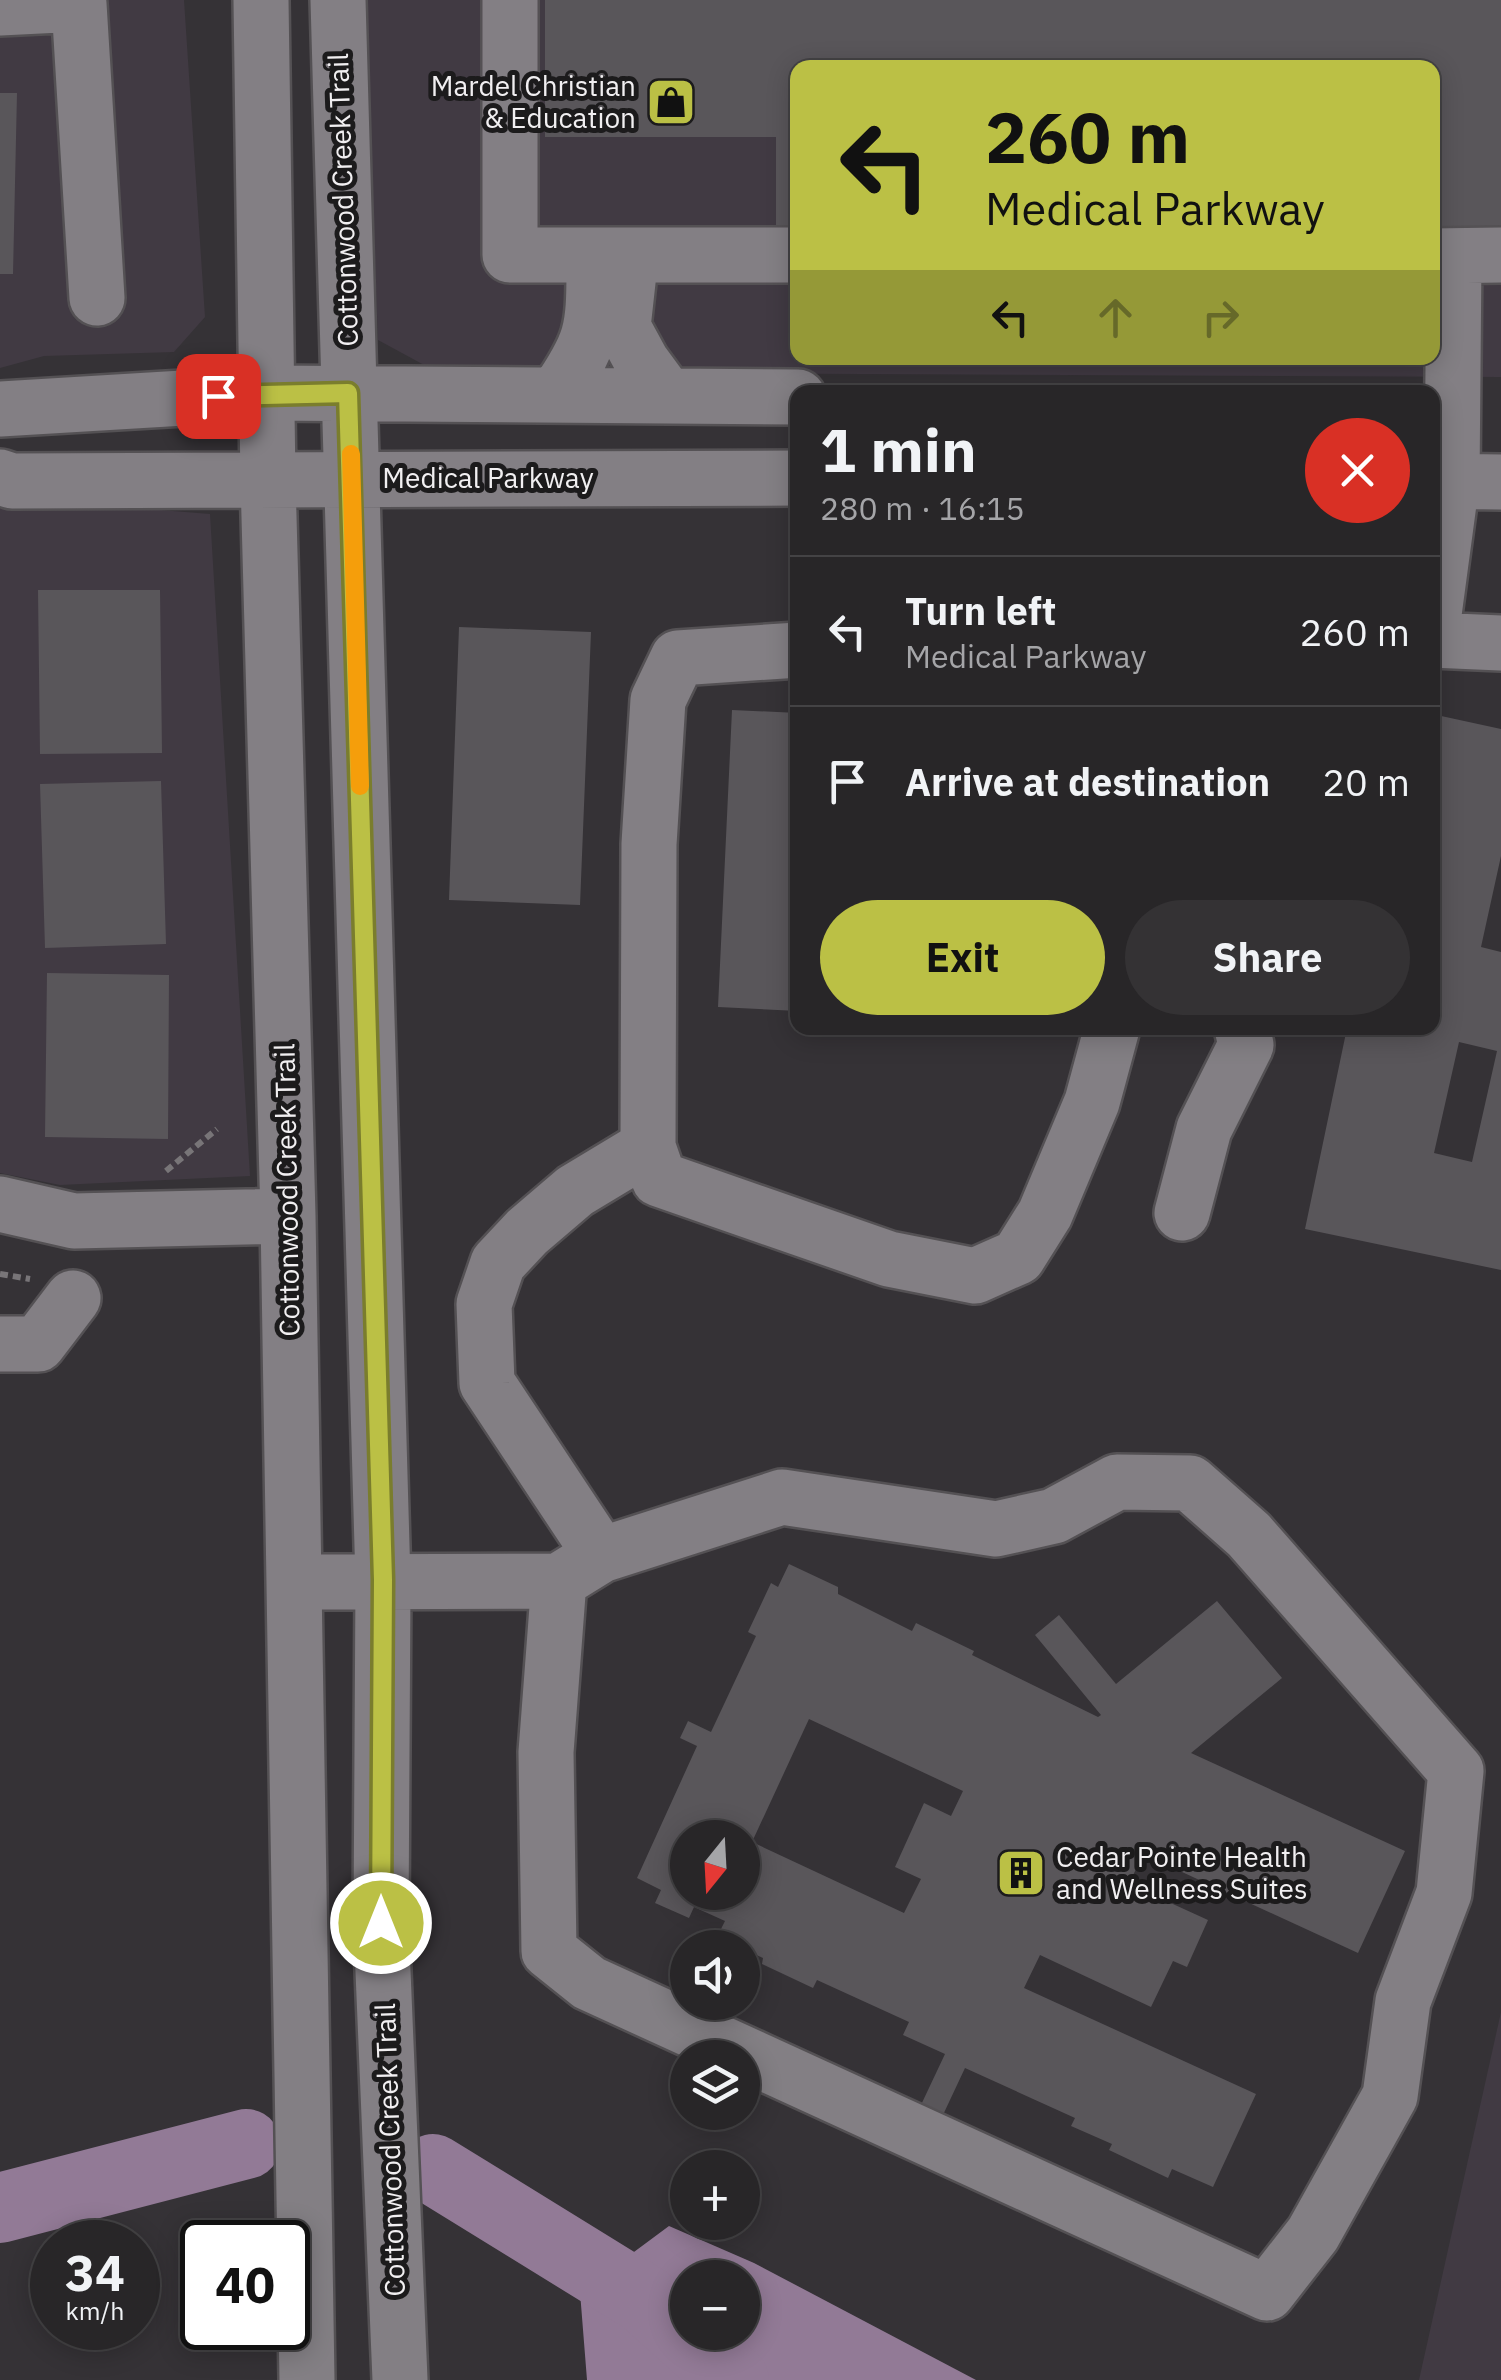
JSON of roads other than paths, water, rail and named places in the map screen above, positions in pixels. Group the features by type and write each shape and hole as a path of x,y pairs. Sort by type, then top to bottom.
{"street":[{"name":"Cottonwood Creek Trail","path":"261,0 266,393 288,1216 307,2380"},
{"name":"Cottonwood Creek Trail","path":"338,0 383,1580 381,1923 400,2380"},
{"path":"510,0 510,255 790,255"},
{"path":"0,8 79,4 97,298"},
{"path":"556,396 580,360 613,255"},
{"path":"613,255 623,326 642,362 667,396"},
{"path":"1440,590 1462,481 1462,255"},
{"path":"0,410 266,393 790,397"},
{"name":"Medical Parkway","path":"0,477 12,481 790,478"},
{"path":"1440,640 1501,643"},
{"path":"790,651 678,658 658,700 648,844 648,1148 659,1180 889,1259 975,1276 1018,1257 1045,1214 1092,1102 1110,1035"},
{"path":"1182,1213 1204,1129 1246,1045 1244,1035"},
{"path":"294,1582 580,1568 782,1497 996,1530 1054,1516 1117,1482 1190,1484 1249,1534 1456,1772 1444,1894 1403,2002 1390,2096 1314,2234 1267,2293 589,1983 549,1952 546,1752 580,1568 487,1383 484,1304 498,1263 527,1232 575,1191 648,1148"},
{"path":"0,1204 74,1221 288,1216"},
{"path":"0,1344 38,1344 57,1289"}],"waterway":[{"path":"0,2208 246,2144"},
{"path":"433,2169 644,2299 734,2380"}],"place":[{"name":"Mardel Christian & Education","path":"671,102"},
{"name":"Cedar Pointe Health and Wellness Suites","path":"1021,1873"}]}
